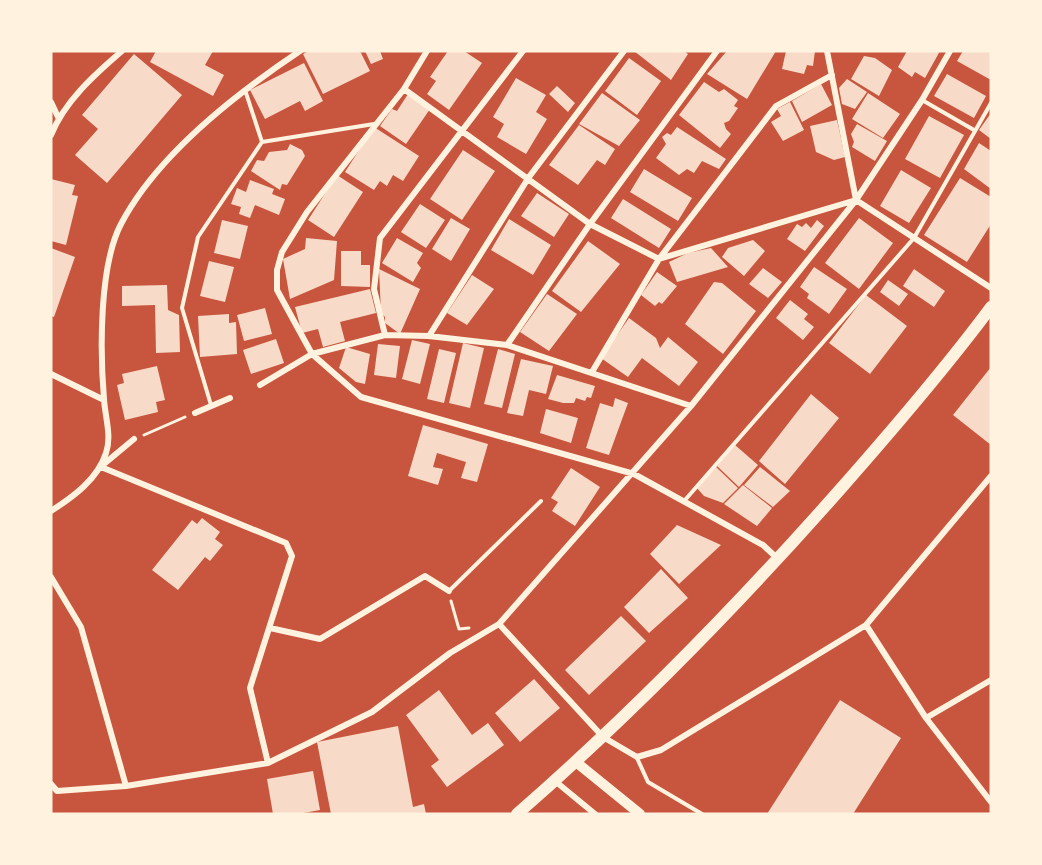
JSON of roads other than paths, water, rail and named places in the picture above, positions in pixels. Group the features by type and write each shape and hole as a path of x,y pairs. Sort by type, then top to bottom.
{"main road":[{"path":"517,814 603,738 695,648 779,559 939,376 991,307"}],"street":[{"path":"51,135 58,117 87,83 122,51"},
{"path":"101,466 109,437 104,400 102,343 108,263 121,225 162,167 245,88 300,51"},
{"path":"427,51 404,89 374,124 307,212 282,252 277,270 277,290 312,354 361,397 634,474 685,500 763,545 779,559"},
{"path":"385,335 374,289 380,238 524,51"},
{"path":"429,336 529,177 624,51"},
{"path":"507,345 590,224 717,51"},
{"path":"827,51 856,200 991,288"},
{"path":"51,784 57,791 126,786 268,763 372,712 450,653 499,624 634,474 856,200 922,100 950,51"},
{"path":"592,372 660,259 776,106 831,75"},
{"path":"404,89 462,134 529,177 590,224 660,259 856,200"},
{"path":"51,102 58,117"},
{"path":"260,385 312,354 385,335 429,336 507,345 691,406"},
{"path":"51,374 104,400"},
{"path":"195,413 230,398"},
{"path":"51,511 75,496 101,466 134,439"},
{"path":"101,466 286,543 292,556 250,688 268,763"},
{"path":"499,624 603,738 637,757 661,750 867,625 991,476"},
{"path":"270,628 320,639 425,576 449,591"},
{"path":"51,577 81,627 126,786"},
{"path":"867,625 926,718 991,802"},
{"path":"926,718 991,680"},
{"path":"576,762 640,814"},
{"path":"555,781 596,814"}],"lane":[{"path":"245,88 262,142"},
{"path":"922,100 974,130"},
{"path":"685,500 914,238 991,103"},
{"path":"211,406 182,308 198,237 262,142 374,124"},
{"path":"449,591 541,501"},
{"path":"637,757 648,782 702,814"}]}
